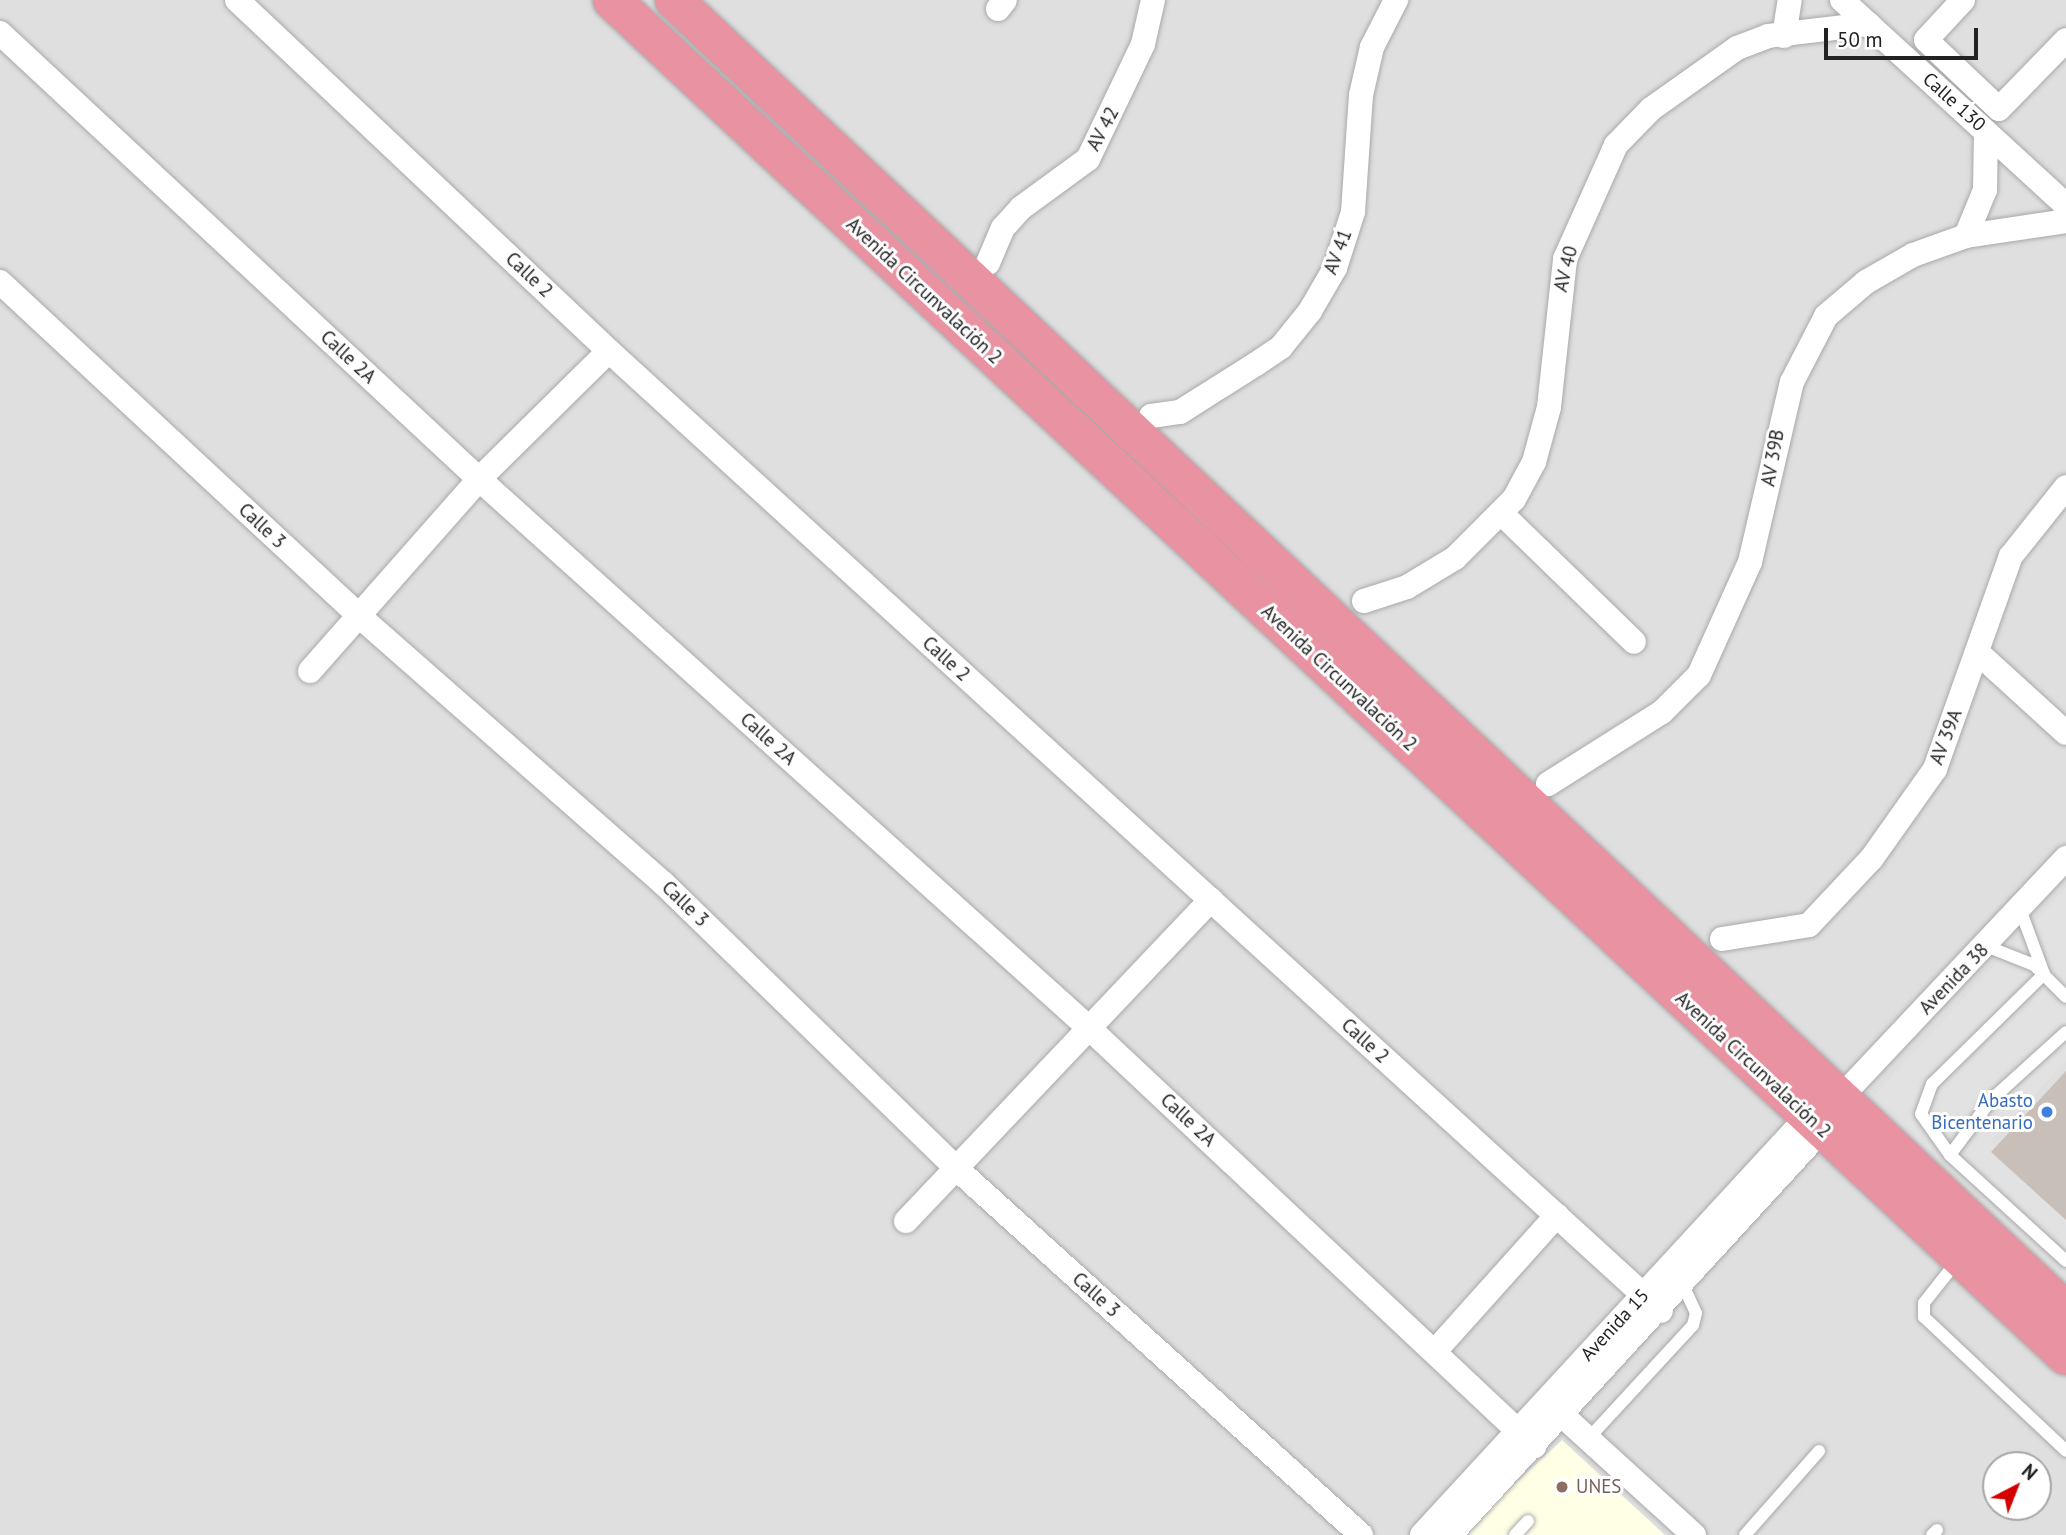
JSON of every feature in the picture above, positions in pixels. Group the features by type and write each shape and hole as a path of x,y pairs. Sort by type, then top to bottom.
{"highway":[{"name":"Avenida Circunvalación 2","path":"612,0 1825,1115 2066,1311"},
{"name":"Avenida Circunvalación 2","path":"674,0 1825,1115 1959,1258 2066,1356"}],"street":[{"name":"Calle 2","path":"237,0 609,351 1652,1303"},
{"name":"AV 42","path":"988,264 1003,229 1021,208 1088,159 1126,85 1153,0"},
{"name":"AV 41","path":"1151,416 1180,412 1281,347 1316,300 1335,268 1353,212 1362,95 1372,47 1396,0"},
{"path":"1784,36 1790,0"},
{"name":"Calle 130","path":"1842,0 2066,205"},
{"path":"1963,0 1926,40 1999,109 2066,40"},
{"name":"AV 40","path":"1364,601 1407,587 1455,558 1502,513 1534,462 1549,407 1565,259 1616,145 1651,109 1737,48 1784,36 1868,24"},
{"name":"Calle 2A","path":"0,33 479,479 1089,1028 1436,1350 1526,1438"},
{"path":"1966,236 1985,190 1986,132"},
{"name":"AV 39B","path":"1548,784 1662,712 1699,675 1750,562 1792,382 1826,316 1889,268 1966,236 2066,221"},
{"name":"Calle 3","path":"0,282 359,616 663,883 957,1169 1361,1535"},
{"path":"310,670 479,479 609,351"},
{"name":"AV 39A","path":"1722,939 1809,925 1872,858 1935,769 2011,556 2066,487"},
{"path":"1502,513 1633,642"},
{"path":"1977,652 2066,733"},
{"name":"Avenida 38","path":"1825,1115 2066,858"},
{"path":"906,1221 1211,900"},
{"name":"Avenida 15","path":"1652,1303 1684,1287 1825,1115"},
{"name":"Avenida 15","path":"1422,1535 1526,1438 1825,1115"},
{"path":"1436,1350 1557,1215"},
{"path":"1554,1408 1694,1535"},
{"name":"Avenida 15","path":"1450,1535 1526,1438"}],"lane":[{"path":"2020,909 2043,975"},
{"path":"1986,946 2043,975 2066,996"},
{"path":"2043,975 1923,1098 1921,1114 1950,1156 2066,1261"},
{"path":"1950,1156 1991,1100 2066,1032"},
{"path":"1959,1258 1924,1303 1924,1317 2066,1451"},
{"path":"1587,1440 1693,1325 1696,1313 1684,1287"},
{"path":"1745,1535 1819,1451"},
{"path":"1515,1535 1528,1521"}],"shaded area":[{"path":"0,0 2066,0 2066,1535 0,1535"},
{"path":"2066,888 2066,1061 1990,1141 2066,1211 2066,1289 1866,1104"},
{"name":"UNES","path":"1562,1440 1665,1535 1460,1535"}],"building":[{"name":"Abasto Bicentenario","path":"2066,1071 2066,1220 1991,1152"}],"place":[{"name":"Abasto Bicentenario","path":"2047,1112"},
{"name":"UNES","path":"1562,1487"}]}
